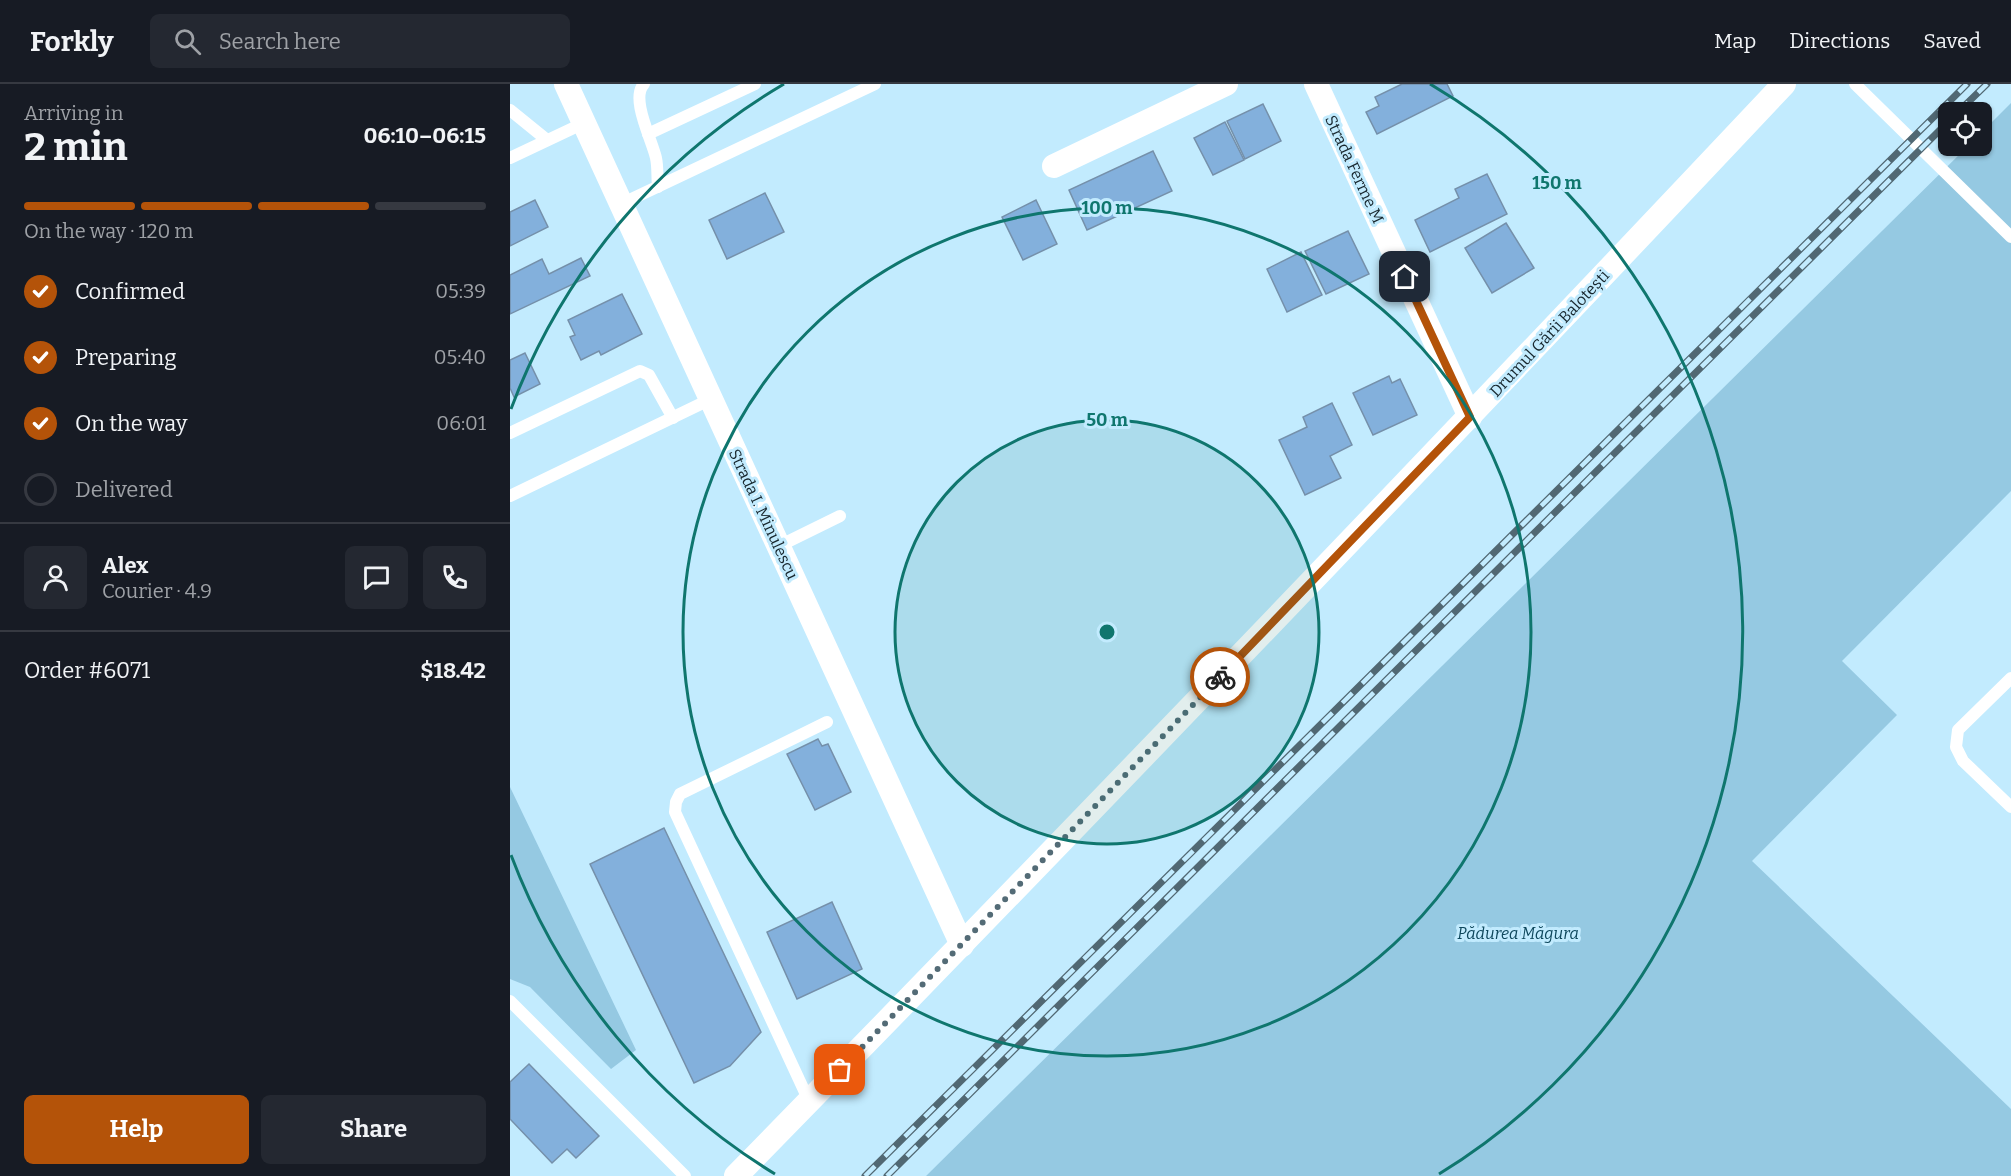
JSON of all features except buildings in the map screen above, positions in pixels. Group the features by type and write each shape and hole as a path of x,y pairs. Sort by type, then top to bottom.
{"street":[{"name":"Strada I. Minulescu","path":"566,84 962,945"},
{"path":"1054,166 1226,84"},
{"name":"Strada Ferme M","path":"1316,84 1470,417"},
{"name":"Drumul Gării Balotești","path":"736,1176 962,945 1470,417 1784,84"}],"lane":[{"path":"644,84 640,88 639,97 656,158 658,187"},
{"path":"648,134 755,84"},
{"path":"621,204 875,84"},
{"path":"1855,84 2011,237"},
{"path":"510,110 547,140"},
{"path":"510,158 584,123"},
{"path":"510,433 640,371 649,375 673,418"},
{"path":"510,496 711,399"},
{"path":"779,546 840,516"},
{"path":"2011,678 1959,730 1956,747 1963,761 2011,807"},
{"path":"809,1101 675,812 680,794 827,722"},
{"path":"510,1001 685,1176"}],"green space":[{"name":"Pădurea Măgura","path":"2011,103 2011,491 1842,661 1897,715 1752,861 2011,1109 2011,1176 926,1176 1958,156 1992,156 1992,122"},
{"path":"510,787 636,1050 611,1069 530,987 510,979"}],"railway":[{"path":"865,1176 1967,84"},
{"path":"1968,102 1987,84"},
{"path":"887,1176 1938,132"}],"way so far":[{"path":"840,1070 1220,677"}],"route":[{"path":"1220,677 1470,417 1405,277"}]}
